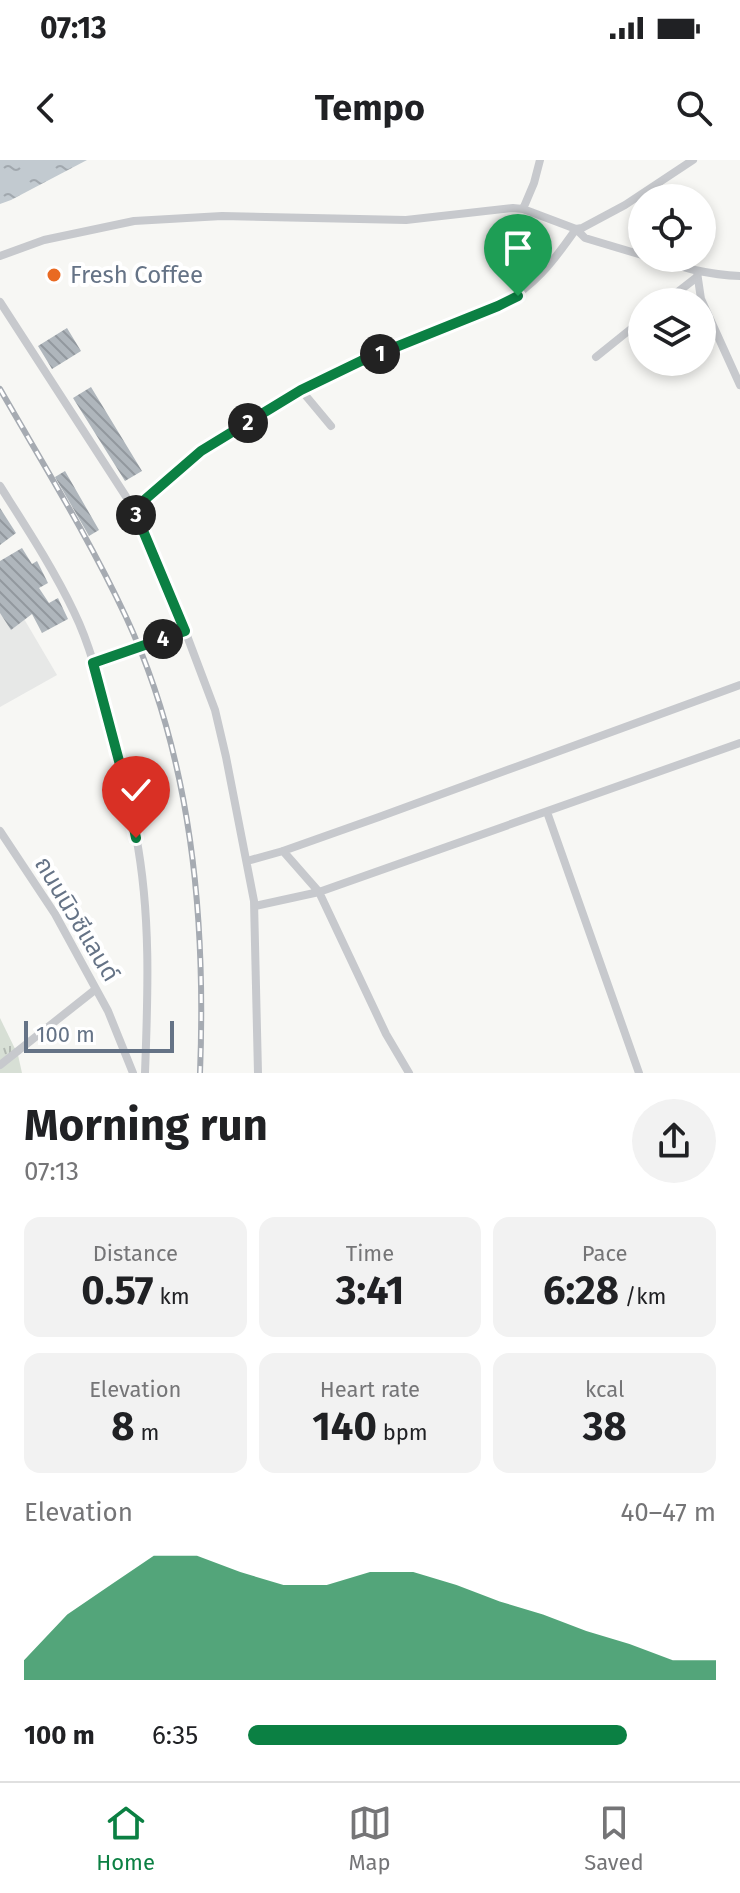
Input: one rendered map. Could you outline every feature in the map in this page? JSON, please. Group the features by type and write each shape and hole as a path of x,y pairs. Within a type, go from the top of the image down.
{"street":[{"path":"523,209 540,160"},
{"path":"134,509 201,451 301,390 361,361 518,296 541,276 576,229 625,205 693,160"},
{"path":"0,256 44,240 134,221 222,216 406,220 513,208 576,229 585,238 628,251"},
{"path":"691,272 740,276"},
{"path":"681,288 697,274"},
{"path":"697,274 701,299 740,385"},
{"path":"0,302 134,509 215,710 255,906 258,1073"},
{"path":"596,357 628,331"},
{"path":"301,390 331,426"},
{"path":"0,486 75,614 93,663 123,776 136,838 145,912 148,993 145,1073"},
{"path":"93,663 185,631"},
{"path":"247,861 283,851 740,685"},
{"path":"255,906 319,892 740,743"},
{"path":"547,812 639,1073"},
{"name":"ถนนนิวซีแลนด์","path":"0,831 55,914 108,1011 133,1073"},
{"path":"283,851 319,892 386,1034 409,1073"},
{"path":"0,1065 96,989"}],"shaded area":[{"path":"0,578 57,675 0,707"}],"green space":[{"path":"0,1018 18,1055 22,1073 0,1073"}],"water":[{"path":"0,160 87,160 0,204"}],"building":[{"path":"67,328 81,351 52,369 38,346"},
{"path":"91,387 142,471 125,481 73,398"},
{"path":"65,471 99,530 89,536 55,477"},
{"path":"0,508 16,533 0,545"},
{"path":"22,548 32,564 37,561 48,583 39,588 49,603 58,598 68,619 42,633 32,614 11,630 0,613 0,561"}],"railway":[{"path":"0,389 112,588 148,671 166,726 180,783 197,898 200,1073"}],"place":[{"name":"Fresh Coffee","path":"54,275"}],"route":[{"path":"136,838 93,663 185,631 134,509 201,451 301,390 361,361 518,296"}]}
